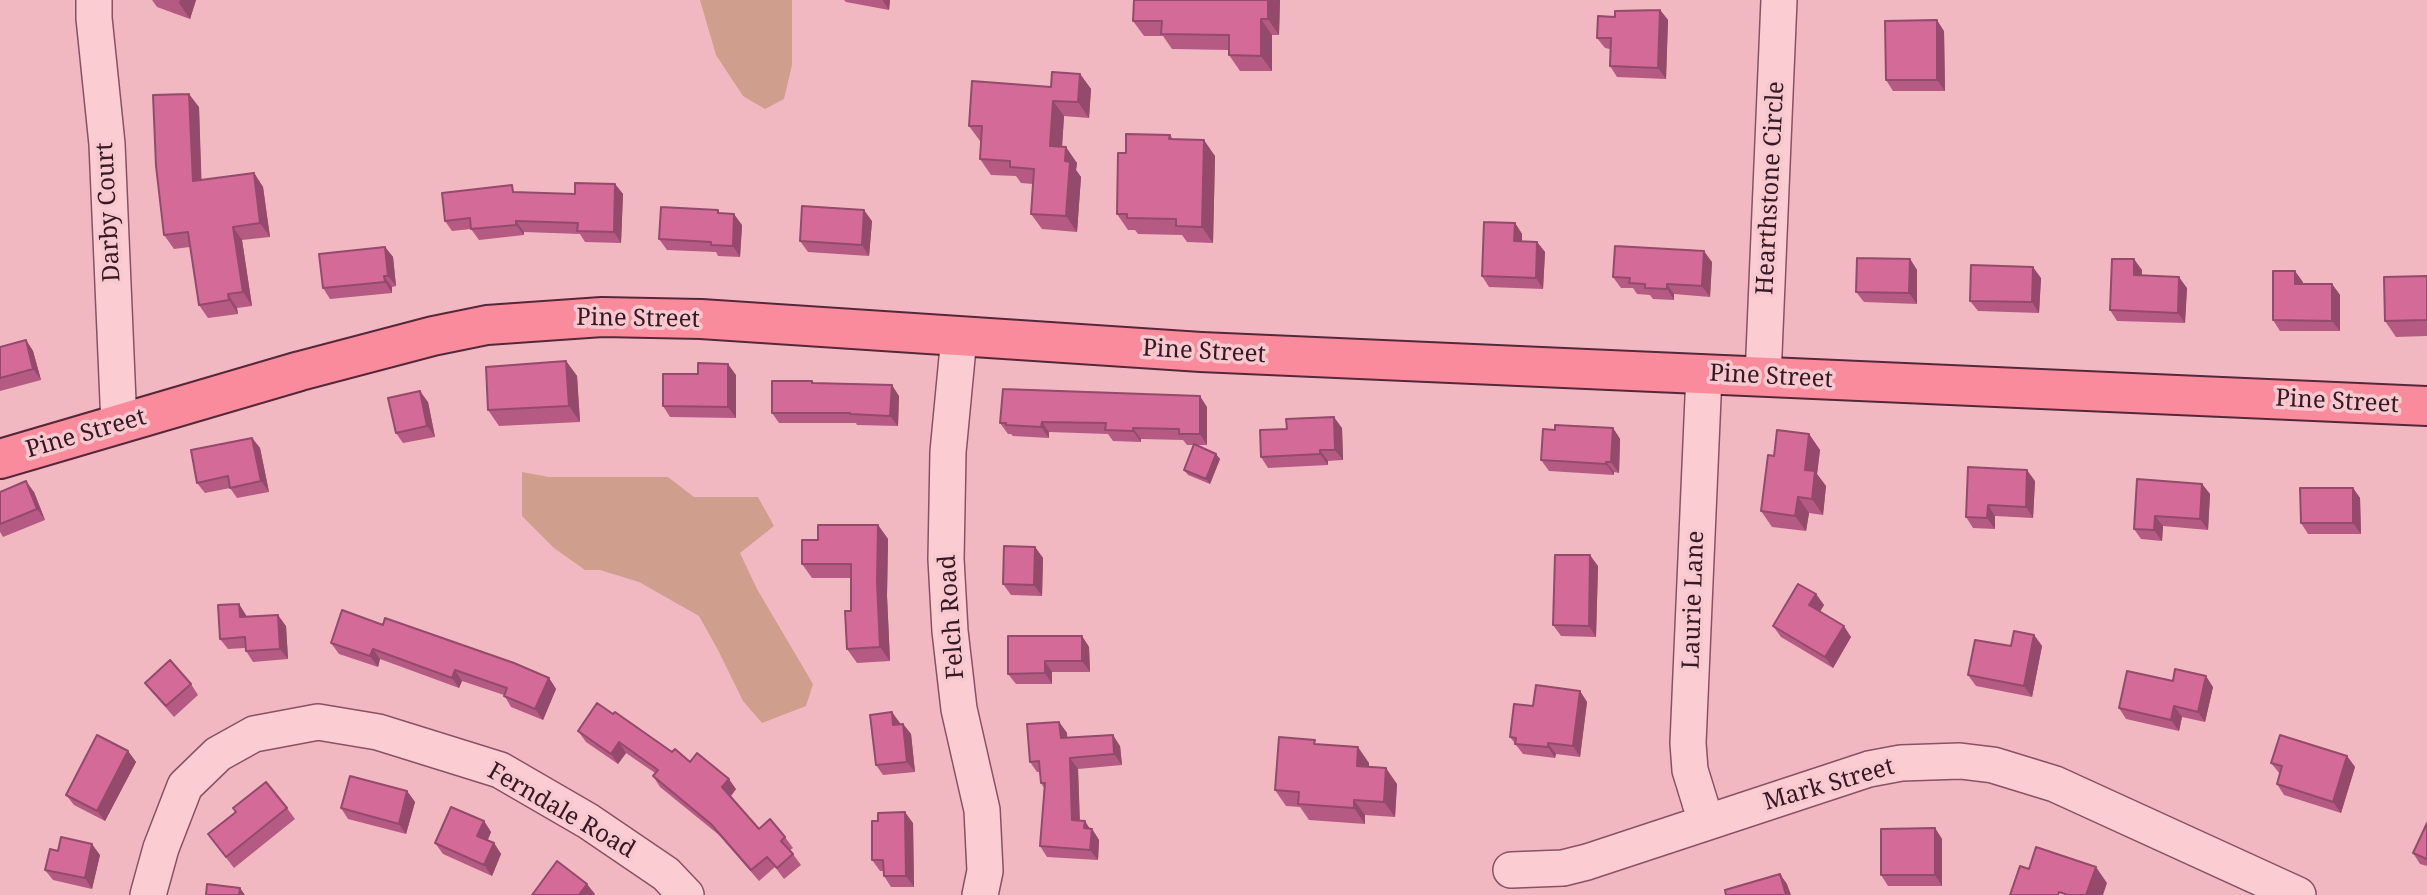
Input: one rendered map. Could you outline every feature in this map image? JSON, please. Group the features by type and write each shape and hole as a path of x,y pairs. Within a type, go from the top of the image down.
{"main road":[{"name":"Pine Street","path":"0,459 368,352 487,325 569,318 644,317 1201,352 2427,406"}],"street":[{"name":"Darby Court","path":"94,0 107,156 119,425"},
{"name":"Hearthstone Circle","path":"1763,377 1779,0"},
{"name":"Felch Road","path":"959,337 948,452 946,559 950,631 959,709 982,810 985,871 980,895"},
{"name":"Laurie Lane","path":"1704,374 1688,743 1690,770 1706,822"},
{"name":"Ferndale Road","path":"148,895 161,848 186,786 218,754 254,734 318,722 378,732 500,770 588,821 666,874 686,895"},
{"name":"Mark Street","path":"1511,870 1563,868 1869,769 1920,762 1971,762 1993,765 2055,784 2298,895"}],"shaded area":[{"path":"700,0 792,0 792,65 784,99 765,109 743,96 716,55"},
{"path":"522,472 549,477 668,477 694,497 758,497 774,526 740,553 757,589 813,684 806,706 762,723 743,701 699,616 639,582 600,570 585,570 554,548 522,516"}],"building":[{"path":"1134,0 1268,0 1268,19 1261,19 1261,56 1229,55 1229,35 1161,34 1162,21 1133,21"},
{"path":"1660,10 1658,68 1610,66 1611,38 1597,38 1598,16 1615,17 1615,11"},
{"path":"1937,20 1937,80 1886,80 1885,21"},
{"path":"1052,72 1080,74 1078,102 1053,101 1050,146 1066,147 1065,161 1070,162 1066,216 1031,214 1034,169 1010,167 1010,161 980,159 982,126 969,126 972,81 1051,87"},
{"path":"189,94 193,181 254,173 260,223 233,227 243,292 228,294 229,300 199,305 188,232 164,235 156,166 153,95"},
{"path":"1126,134 1170,135 1169,139 1204,140 1202,227 1176,226 1176,219 1127,218 1127,214 1117,214 1118,153 1126,153"},
{"path":"575,183 615,184 614,232 577,231 578,223 516,221 516,225 471,229 470,218 445,221 442,193 512,185 513,192 575,194"},
{"path":"802,206 864,210 862,245 800,241"},
{"path":"661,207 718,210 718,213 734,214 733,246 659,239"},
{"path":"1484,222 1515,223 1514,241 1537,242 1536,278 1482,276"},
{"path":"1615,246 1704,251 1702,286 1667,284 1667,289 1645,288 1645,284 1629,283 1630,278 1613,277"},
{"path":"385,247 388,276 384,276 385,282 323,288 319,254"},
{"path":"1857,258 1910,259 1909,293 1856,292"},
{"path":"2112,259 2134,259 2134,275 2179,277 2178,313 2110,310"},
{"path":"1971,265 2033,267 2032,302 1970,301"},
{"path":"2273,271 2295,271 2295,284 2332,284 2332,321 2273,320"},
{"path":"2427,276 2427,320 2385,321 2384,277"},
{"path":"26,340 33,369 0,378 0,347"},
{"path":"566,361 569,406 488,410 486,367"},
{"path":"698,363 728,364 728,407 663,406 663,374 698,374"},
{"path":"772,381 892,385 890,416 772,413"},
{"path":"1003,389 1200,396 1200,434 1179,434 1179,429 1105,430 1106,423 1042,422 1041,427 1006,425 1000,423"},
{"path":"420,391 427,426 396,433 388,398"},
{"path":"1334,417 1335,450 1320,450 1320,454 1261,457 1260,430 1287,429 1286,419"},
{"path":"1555,425 1613,428 1611,462 1606,464 1541,460 1543,429 1555,430"},
{"path":"1777,430 1809,434 1805,470 1815,471 1812,499 1798,497 1795,516 1761,511 1768,455 1774,456"},
{"path":"252,438 261,481 230,488 228,476 197,483 191,450"},
{"path":"1194,444 1216,454 1206,479 1184,470"},
{"path":"1968,467 2027,470 2026,507 1988,505 1987,518 1966,517"},
{"path":"2137,479 2202,484 2200,519 2155,516 2154,530 2134,529"},
{"path":"26,481 37,509 0,524 0,492"},
{"path":"2300,488 2353,488 2353,523 2301,523"},
{"path":"818,525 878,525 880,647 847,649 845,611 851,611 851,564 802,564 802,540 818,540"},
{"path":"1004,546 1035,547 1034,585 1003,584"},
{"path":"1555,555 1590,555 1589,626 1553,625"},
{"path":"1798,584 1816,594 1809,605 1844,626 1825,657 1773,626"},
{"path":"239,604 240,617 278,615 280,649 246,651 245,637 220,639 218,605"},
{"path":"342,610 383,625 385,618 549,678 535,709 504,696 507,688 455,670 452,678 373,649 370,656 331,643"},
{"path":"2014,631 2034,635 2024,686 1968,675 1975,640 2011,646"},
{"path":"1008,636 1082,636 1082,661 1045,661 1045,673 1008,674"},
{"path":"170,660 191,684 166,706 145,683"},
{"path":"2175,669 2206,676 2198,712 2174,706 2171,720 2119,708 2127,671 2173,681"},
{"path":"1536,685 1580,691 1573,746 1548,743 1548,747 1515,744 1516,738 1510,737 1514,704 1533,706"},
{"path":"597,703 613,714 615,712 672,752 675,749 690,762 697,753 729,779 722,787 759,829 770,819 785,837 781,841 793,854 777,868 767,857 751,870 711,824 653,776 658,770 619,742 611,754 578,731"},
{"path":"892,712 893,725 903,724 907,762 876,765 870,715"},
{"path":"1059,722 1061,738 1113,735 1114,754 1070,758 1072,820 1085,821 1084,828 1092,829 1090,850 1040,846 1045,783 1041,783 1039,761 1030,762 1027,724"},
{"path":"97,735 128,751 97,811 66,795"},
{"path":"2280,735 2347,756 2333,802 2277,784 2282,766 2271,763"},
{"path":"1279,737 1315,740 1314,744 1358,747 1357,766 1386,768 1384,802 1354,800 1354,808 1298,804 1299,792 1275,790"},
{"path":"350,776 407,791 399,824 341,808"},
{"path":"266,782 287,808 226,857 208,834 236,812 233,808"},
{"path":"451,807 484,821 477,836 494,843 484,865 435,843"},
{"path":"905,812 906,876 884,876 883,860 872,860 872,821 878,821 878,813"},
{"path":"2427,823 2427,859 2413,853"},
{"path":"1935,828 1935,875 1881,875 1881,829"},
{"path":"61,837 92,844 85,878 45,870 50,849 58,851"},
{"path":"2036,847 2096,867 2086,895 2059,892 2058,895 2010,895 2020,866 2029,869"},
{"path":"557,861 587,884 579,895 532,895"},
{"path":"1780,874 1786,895 1726,895 1725,890"},
{"path":"207,884 240,888 239,895 206,895"}]}
